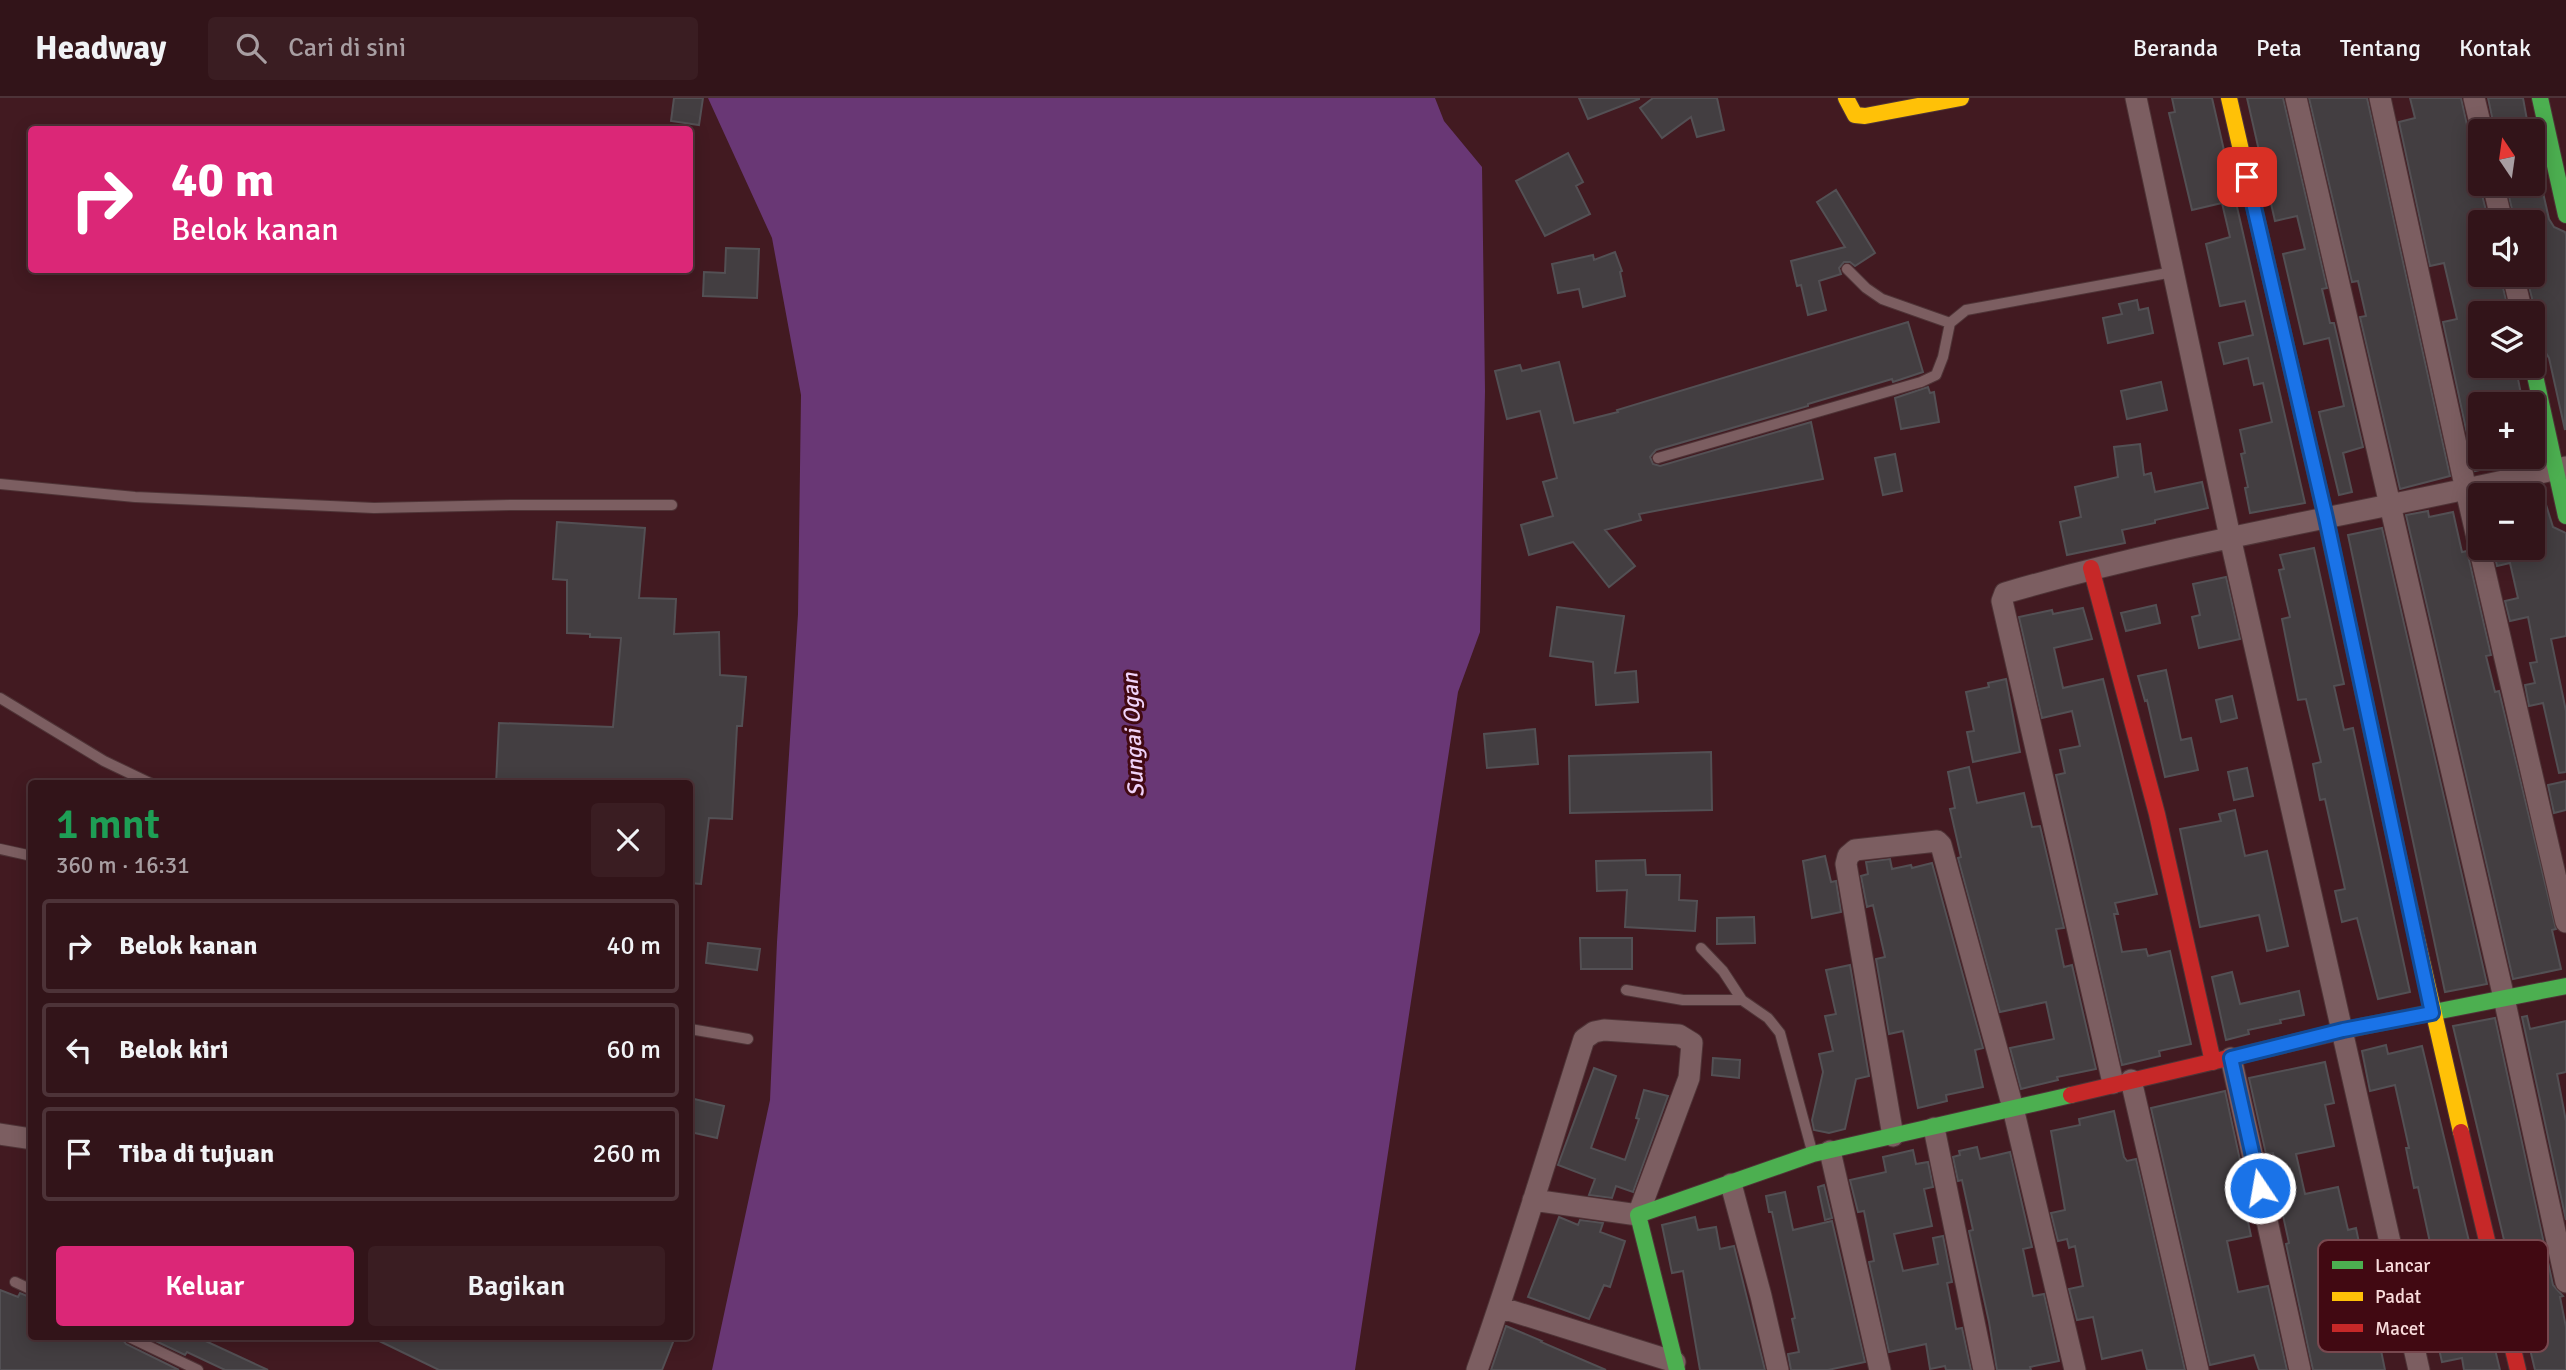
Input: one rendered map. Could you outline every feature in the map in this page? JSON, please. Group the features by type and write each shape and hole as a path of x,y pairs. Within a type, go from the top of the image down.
{"street":[{"path":"1846,98 1855,115 1865,116 1961,98"},
{"path":"2136,98 2230,537 2390,1240"},
{"path":"2229,98 2326,518 2432,1013 2487,1240"},
{"path":"2296,98 2504,998 2566,1282"},
{"path":"2380,98 2466,490 2566,922"},
{"path":"2474,98 2479,119"},
{"path":"2540,98 2566,215"},
{"path":"2536,378 2561,468 2566,516"},
{"path":"2198,1370 2122,1082 2002,601 2005,593 2091,568 2561,468"},
{"path":"2091,568 2222,1060 2300,1370"},
{"path":"1893,1136 1846,864 1855,850 1937,841 1941,845 2013,1108 2076,1370"},
{"path":"1533,1200 1638,1215 1821,1152 1934,1128 2343,1030 2566,986"},
{"path":"1477,1370 1584,1038 1604,1030 1679,1035 1692,1043 1689,1078 1638,1215 1676,1366"},
{"path":"1934,1128 1984,1370"},
{"path":"0,1134 28,1138"},
{"path":"1821,1152 1880,1370"},
{"path":"1731,1184 1778,1370"},
{"path":"1499,1307 1676,1366"},
{"path":"2415,1352 2419,1370"},
{"path":"2514,1352 2518,1370"}],"lane":[{"path":"1847,269 1882,299 1950,323"},
{"path":"1658,458 1921,382 1936,375 1950,323 1966,310 2173,272"},
{"path":"0,484 135,497 362,508 672,505"},
{"path":"0,698 104,761 144,780"},
{"path":"0,849 28,855"},
{"path":"1701,948 1723,971 1742,1000 1768,1018 1780,1033 1821,1152"},
{"path":"1626,990 1683,1000 1742,1000"},
{"path":"693,1030 748,1039"},
{"path":"15,1282 28,1288"},
{"path":"135,1340 198,1370"}],"water":[{"name":"Sungai Ogan","path":"708,98 1435,98 1444,121 1482,167 1485,391 1480,632 1458,692 1355,1370 712,1370 770,1100 798,614 801,395 772,238"}],"building":[{"path":"674,98 703,98 699,125 671,121"},
{"path":"1579,98 1639,98 1639,99 1588,119"},
{"path":"1653,98 1717,98 1724,130 1697,137 1691,117 1662,138 1640,108"},
{"path":"2172,98 2212,98 2305,503 2250,513 2241,454 2245,453 2240,430 2272,422 2263,383 2254,385 2248,358 2224,364 2219,343 2253,335 2245,301 2220,306 2206,244 2230,237 2222,203 2192,210 2169,113 2175,112"},
{"path":"2247,98 2283,98 2327,288 2322,289 2330,323 2334,323 2363,447 2343,453 2352,492 2339,495 2319,412 2344,406 2329,338 2304,344 2283,254 2305,249 2297,216 2275,221"},
{"path":"2309,98 2367,98 2450,476 2400,489 2360,317 2366,316 2358,281 2352,282"},
{"path":"2410,98 2461,98 2468,130 2468,196 2482,196 2486,210 2468,210 2468,287 2503,287 2506,301 2468,301 2468,378 2518,378 2521,392 2468,392 2468,438 2443,322 2457,319 2444,263 2430,266 2399,122 2415,118"},
{"path":"2488,98 2523,98 2527,119 2492,119"},
{"path":"1568,153 1583,182 1576,186 1590,214 1545,236 1516,181"},
{"path":"1836,190 1875,253 1855,266 1844,262 1839,268 1841,274 1819,281 1826,310 1808,315 1801,285 1797,286 1791,261 1845,247 1817,202"},
{"path":"2509,196 2544,196 2549,219 2554,227 2566,235 2565,430 2549,358 2545,352 2545,301 2533,301 2529,287 2545,287 2545,210 2512,210"},
{"path":"726,248 759,249 757,298 703,296 704,272 725,273"},
{"path":"1615,252 1622,271 1620,272 1625,296 1583,307 1579,289 1558,293 1552,264 1593,255 1594,260"},
{"path":"2137,300 2139,310 2148,308 2153,333 2108,343 2103,318 2122,314 2119,304"},
{"path":"1908,322 1923,372 1656,450 1650,457 1653,464 1660,466 1811,422 1823,479 1639,514 1641,520 1605,530 1635,566 1609,587 1573,542 1529,555 1521,525 1553,516 1543,482 1557,478 1540,411 1507,419 1495,371 1520,365 1522,371 1559,362 1574,423 1618,412 1617,410"},
{"path":"2161,382 2167,410 2127,419 2121,391"},
{"path":"1928,387 1930,393 1934,392 1939,422 1901,429 1895,398"},
{"path":"2140,444 2144,475 2151,473 2155,492 2202,482 2208,508 2122,530 2125,543 2067,555 2060,522 2081,517 2075,487 2118,477 2114,447"},
{"path":"1895,454 1902,491 1883,495 1875,458"},
{"path":"2545,501 2553,527 2566,533 2566,636 2551,639 2566,711 2566,772 2559,773 2543,703 2529,706 2525,685 2535,683 2530,663 2537,662 2528,617 2510,621 2505,601 2518,598 2510,563 2497,566 2496,560 2545,560"},
{"path":"2428,511 2429,517 2453,512 2462,552 2467,551 2491,655 2486,656 2495,692 2499,691 2556,929 2552,930 2561,969 2513,979 2406,515"},
{"path":"557,522 645,528 639,598 676,599 674,634 719,632 720,675 746,677 742,726 737,726 732,819 709,818 701,884 693,883 693,780 496,780 499,723 613,727 621,638 567,633 567,580 553,579"},
{"path":"2382,528 2487,984 2445,992 2348,535"},
{"path":"2314,548 2344,684 2334,686 2344,730 2353,728 2410,992 2378,999 2357,918 2342,922 2335,891 2345,889 2325,799 2320,800 2313,764 2321,762 2306,699 2298,700 2282,619 2290,617 2279,570 2284,569 2280,555"},
{"path":"2226,577 2240,639 2199,648 2192,617 2200,615 2193,584"},
{"path":"2156,605 2160,623 2126,631 2121,613"},
{"path":"1557,607 1624,616 1615,673 1636,671 1638,702 1596,705 1593,662 1550,656"},
{"path":"2083,608 2092,639 2054,648 2063,688 2103,679 2157,894 2115,903 2118,914 2114,914 2122,952 2146,949 2148,956 2170,951 2191,1044 2159,1051 2160,1056 2122,1065 2056,775 2065,773 2060,750 2080,746 2072,711 2042,718 2019,617 2052,610 2053,614"},
{"path":"2166,670 2181,740 2191,738 2198,770 2165,777 2147,700 2145,701 2138,676"},
{"path":"2006,679 2020,752 1973,762 1967,732 1974,731 1966,692 1989,687 1988,683"},
{"path":"2232,696 2237,718 2221,722 2216,700"},
{"path":"1535,729 1538,764 1487,768 1484,734"},
{"path":"1711,752 1712,810 1570,813 1569,756"},
{"path":"1969,767 1977,803 2024,793 2032,827 2040,826 2064,928 2056,929 2064,967 2072,965 2096,1069 2057,1077 2058,1080 2021,1089 2010,1048 2054,1039 2046,1002 2000,1012 1958,858 1961,857 1950,809 1955,808 1948,772"},
{"path":"2247,768 2253,796 2234,800 2228,772"},
{"path":"2566,781 2566,810 2554,813 2548,785"},
{"path":"2235,810 2245,856 2267,851 2288,946 2267,951 2259,915 2200,927 2180,829 2221,821 2219,814"},
{"path":"1825,856 1831,882 1836,881 1841,912 1812,918 1803,861"},
{"path":"1890,859 1892,869 1932,863 1983,1048 1975,1050 1983,1087 1946,1095 1947,1101 1918,1108 1903,1031 1889,1034 1876,959 1885,957 1873,905 1867,907 1861,876 1868,874 1866,862"},
{"path":"1645,860 1646,875 1680,875 1679,900 1697,901 1695,931 1625,927 1627,890 1597,891 1596,861"},
{"path":"1754,917 1755,943 1717,944 1717,918"},
{"path":"1580,938 1632,938 1632,969 1581,969"},
{"path":"708,943 760,949 757,970 706,963"},
{"path":"1850,965 1869,1076 1856,1079 1845,1129 1829,1133 1814,1130 1812,1120 1823,1072 1819,1054 1833,1051 1825,1016 1836,1014 1826,970"},
{"path":"2232,972 2240,1004 2299,991 2304,1015 2248,1030 2249,1034 2226,1040 2212,977"},
{"path":"2527,1016 2530,1029 2566,1021 2566,1072 2557,1074 2566,1121 2566,1220 2522,1017"},
{"path":"2495,1018 2543,1240 2504,1240 2453,1026"},
{"path":"2386,1045 2388,1054 2422,1046 2469,1240 2429,1240 2418,1187 2414,1188 2406,1148 2409,1148 2395,1085 2370,1091 2362,1051"},
{"path":"1713,1058 1740,1060 1739,1078 1712,1075"},
{"path":"2325,1062 2334,1103 2325,1105 2334,1146 2296,1154 2305,1194 2338,1187 2348,1230 2356,1228 2358,1240 2318,1240 2318,1352 2381,1352 2385,1370 2313,1370 2286,1244 2289,1243 2280,1202 2284,1201 2273,1153 2266,1154 2249,1078"},
{"path":"1594,1068 1616,1076 1591,1148 1625,1160 1639,1119 1636,1118 1644,1090 1668,1096 1633,1192 1616,1186 1612,1198 1589,1195 1595,1179 1558,1165"},
{"path":"2225,1091 2248,1197 2243,1198 2251,1236 2227,1241 2238,1292 2268,1286 2287,1370 2259,1370 2254,1355 2210,1365 2151,1108"},
{"path":"693,1099 724,1106 717,1138 693,1133"},
{"path":"2114,1111 2124,1157 2127,1161 2136,1159 2185,1370 2147,1370 2142,1350 2102,1359 2093,1317 2077,1320 2069,1289 2083,1286 2075,1246 2069,1248 2067,1239 2058,1241 2051,1213 2065,1210 2051,1131 2080,1125 2079,1119"},
{"path":"1977,1147 1980,1159 2010,1152 2032,1247 2023,1249 2033,1296 2044,1294 2059,1361 2030,1367 2031,1370 1997,1370 1969,1231 1973,1230 1962,1180 1958,1181 1953,1157 1960,1155 1959,1151"},
{"path":"1913,1150 1916,1164 1928,1162 1933,1187 1924,1189 1932,1226 1894,1234 1903,1271 1938,1264 1933,1238 1943,1236 1952,1282 1947,1283 1956,1329 1962,1328 1971,1370 1946,1370 1945,1366 1930,1369 1926,1344 1889,1352 1869,1262 1874,1261 1864,1211 1858,1212 1850,1180 1886,1172 1883,1157"},
{"path":"1824,1185 1832,1218 1825,1220 1818,1187"},
{"path":"1785,1192 1793,1230 1832,1221 1865,1362 1828,1370 1791,1370 1788,1354 1799,1352 1792,1319 1795,1318 1772,1212 1769,1212 1766,1196"},
{"path":"1559,1217 1578,1225 1580,1220 1603,1223 1600,1232 1625,1241 1610,1287 1604,1285 1589,1319 1528,1297"},
{"path":"1695,1217 1698,1230 1716,1227 1720,1249 1734,1246 1765,1370 1700,1370 1683,1271 1672,1273 1662,1225"},
{"path":"2548,1262 2553,1285 2563,1296 2560,1297 2566,1327 2566,1370 2535,1370 2531,1352 2548,1352"},
{"path":"0,1290 18,1297 20,1293 28,1296 28,1340 123,1340 126,1344 179,1370 0,1370"},
{"path":"1506,1326 1542,1341 1606,1370 1491,1370"},
{"path":"153,1340 203,1340 268,1370 225,1370 187,1352 185,1355"},
{"path":"377,1340 674,1340 662,1370 439,1370"},
{"path":"2440,1352 2496,1352 2500,1370 2464,1370 2462,1358 2442,1362"}],"traffic: fast":[{"path":"2540,98 2566,215"},
{"path":"2536,378 2566,516"},
{"path":"2325,515 2401,869"},
{"path":"2364,1026 2566,986"},
{"path":"1677,1370 1638,1215 1813,1154 2071,1095"}],"traffic: slow":[{"path":"1846,98 1855,115 1865,116 1961,98"},
{"path":"2229,98 2325,515"},
{"path":"2401,869 2461,1132"}],"traffic: jam":[{"path":"2091,568 2157,814 2213,1062"},
{"path":"2071,1095 2364,1026"},
{"path":"2461,1132 2487,1240"},
{"path":"2514,1352 2518,1370"}],"route":[{"path":"2247,177 2326,518 2432,1013 2343,1030 2231,1058 2260,1188"}]}
